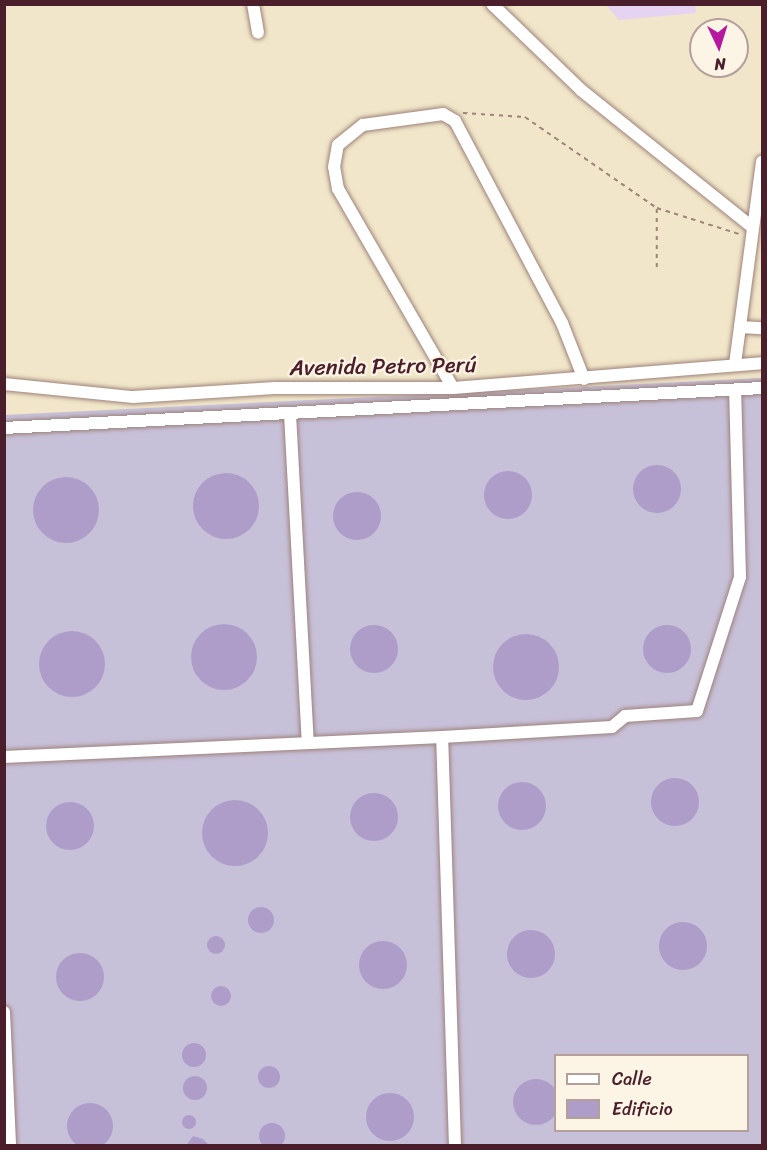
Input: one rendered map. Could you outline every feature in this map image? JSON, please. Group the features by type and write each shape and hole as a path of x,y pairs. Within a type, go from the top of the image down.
{"street":[{"path":"253,4 258,33"},
{"path":"492,4 581,90 752,233"},
{"path":"453,388 344,200 334,167 338,145 352,130 382,121 450,115 541,283 584,379"},
{"path":"735,364 762,164"},
{"path":"740,327 762,328"},
{"name":"Avenida Petro Perú","path":"4,384 133,397 286,387 453,388 762,363"},
{"path":"4,428 762,388"},
{"path":"4,757 612,727 625,716 697,711 740,577 735,390"},
{"path":"290,414 308,743"},
{"path":"442,737 455,1146"},
{"path":"4,1012 10,1146"}],"path":[{"path":"450,115 498,111 525,117 657,208 752,233"},
{"path":"657,208 657,269"}],"shaded area":[{"path":"606,5 695,5 696,13 619,20"},
{"path":"762,378 762,1145 5,1145 4,415"}],"building":[{"path":"657,465 674,472 681,489 674,506 657,513 640,506 633,489 640,472"},
{"path":"508,471 525,478 532,495 525,512 508,519 491,512 484,495 491,478"},
{"path":"226,473 239,476 249,483 256,493 259,506 256,519 249,529 239,536 226,539 213,536 203,529 196,519 193,506 196,493 203,483 213,476"},
{"path":"66,477 79,480 89,487 96,497 99,510 96,523 89,533 79,540 66,543 53,540 43,533 36,523 33,510 36,497 43,487 53,480"},
{"path":"357,492 374,499 381,516 374,533 357,540 340,533 333,516 340,499"},
{"path":"224,624 237,627 247,634 254,644 257,657 254,670 247,680 237,687 224,690 211,687 201,680 194,670 191,657 194,644 201,634 211,627"},
{"path":"374,625 391,632 398,649 391,666 374,673 357,666 350,649 357,632"},
{"path":"667,625 684,632 691,649 684,666 667,673 650,666 643,649 650,632"},
{"path":"72,631 85,634 95,641 102,651 105,664 102,677 95,687 85,694 72,697 59,694 49,687 42,677 39,664 42,651 49,641 59,634"},
{"path":"526,634 539,637 549,644 556,654 559,667 556,680 549,690 539,697 526,700 513,697 503,690 496,680 493,667 496,654 503,644 513,637"},
{"path":"675,778 692,785 699,802 692,819 675,826 658,819 651,802 658,785"},
{"path":"522,782 539,789 546,806 539,823 522,830 505,823 498,806 505,789"},
{"path":"374,793 391,800 398,817 391,834 374,841 357,834 350,817 357,800"},
{"path":"235,800 248,803 258,810 265,820 268,833 265,846 258,856 248,863 235,866 222,863 212,856 205,846 202,833 205,820 212,810 222,803"},
{"path":"70,802 87,809 94,826 87,843 70,850 53,843 46,826 53,809"},
{"path":"261,907 270,911 274,920 270,929 261,933 252,929 248,920 252,911"},
{"path":"683,922 700,929 707,946 700,963 683,970 666,963 659,946 666,929"},
{"path":"531,930 548,937 555,954 548,971 531,978 514,971 507,954 514,937"},
{"path":"216,936 222,939 225,945 222,951 216,954 210,951 207,945 210,939"},
{"path":"383,941 400,948 407,965 400,982 383,989 366,982 359,965 366,948"},
{"path":"80,953 97,960 104,977 97,994 80,1001 63,994 56,977 63,960"},
{"path":"221,986 228,989 231,996 228,1003 221,1006 214,1003 211,996 214,989"},
{"path":"194,1043 202,1047 206,1055 202,1063 194,1067 186,1063 182,1055 186,1047"},
{"path":"265,1066 273,1066 280,1073 280,1081 273,1088 265,1088 258,1081 258,1073"},
{"path":"195,1076 203,1080 207,1088 203,1096 195,1100 187,1096 183,1088 187,1080"},
{"path":"536,1079 554,1089 554,1115 552,1118 536,1125 520,1118 513,1102 520,1086"},
{"path":"390,1093 407,1100 414,1117 407,1134 390,1141 373,1134 366,1117 373,1100"},
{"path":"90,1103 106,1110 113,1126 106,1142 90,1149 74,1142 67,1126 74,1110"},
{"path":"189,1115 194,1117 196,1122 194,1127 189,1129 184,1127 182,1122 184,1117"},
{"path":"272,1123 281,1127 285,1136 281,1145 272,1149 263,1145 259,1136 263,1127"},
{"path":"193,1136 203,1139 210,1146 186,1146"}]}
